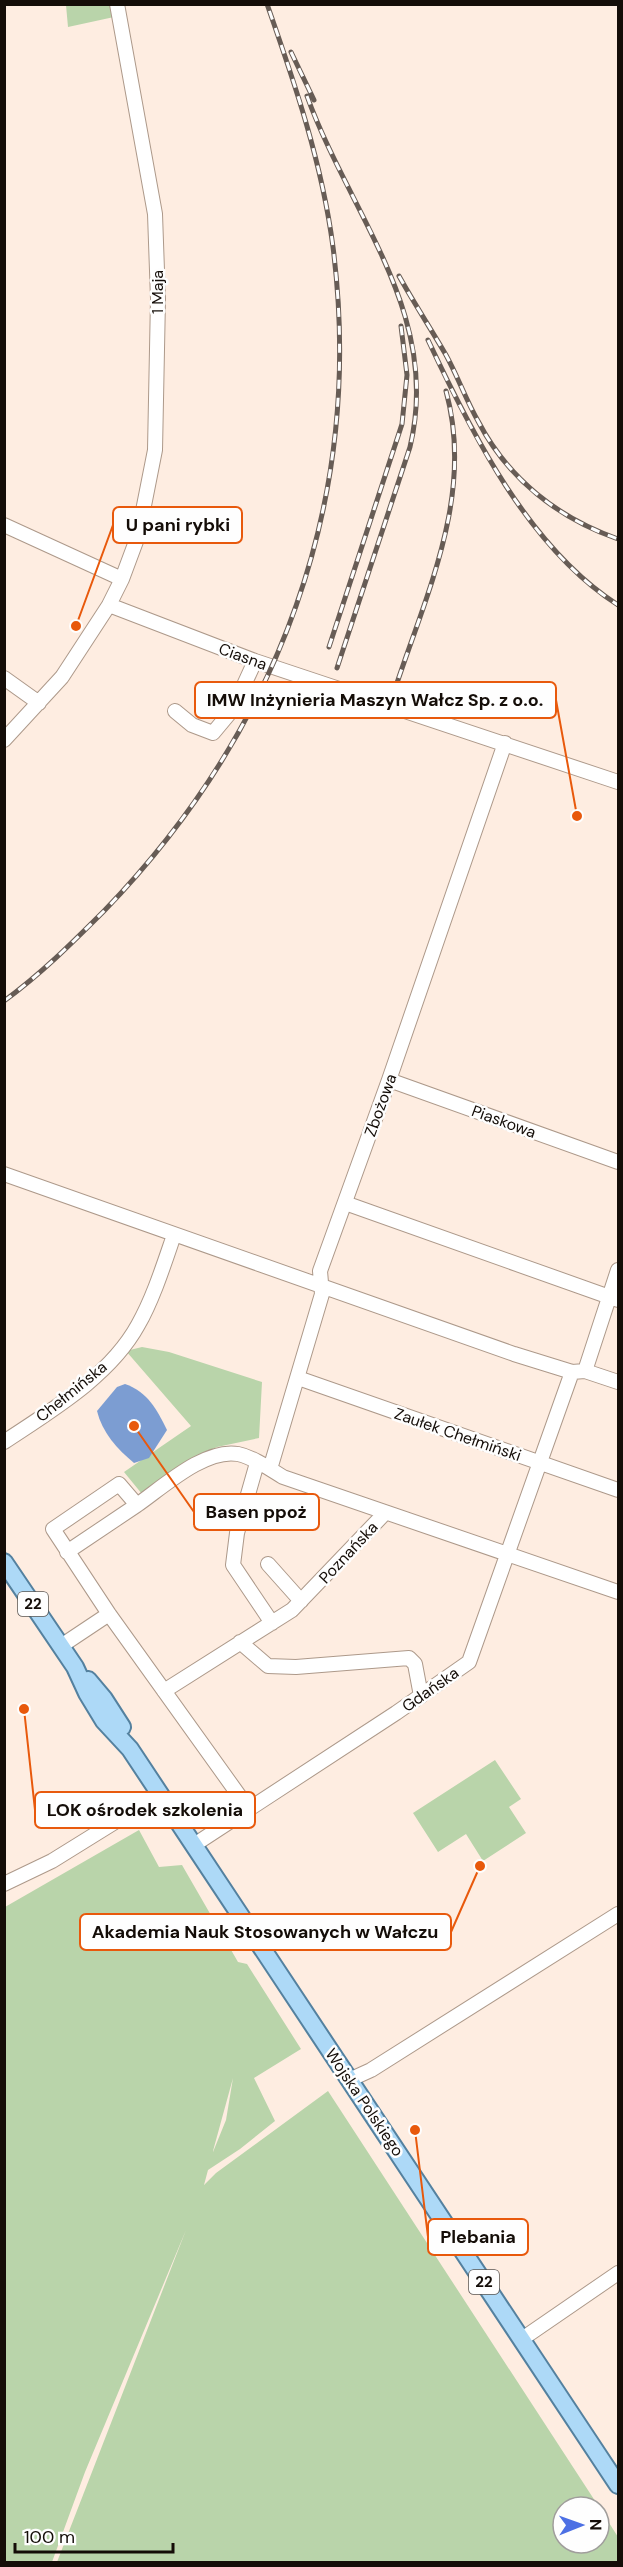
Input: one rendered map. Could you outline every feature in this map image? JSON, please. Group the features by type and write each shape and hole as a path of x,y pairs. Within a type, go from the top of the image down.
{"main road":[{"name":"Wojska Polskiego","path":"4,1562 75,1667 101,1716 130,1749 618,2485"}],"street":[{"name":"1 Maja","path":"109,605 122,579 138,536 155,450 158,299 154,214 117,4"},
{"path":"4,525 122,579"},
{"path":"4,740 62,677 109,605"},
{"name":"Ciasna","path":"109,605 255,661 618,782"},
{"path":"175,711 192,725 213,733 233,709 255,661"},
{"path":"4,678 39,703"},
{"name":"Zbożowa","path":"272,1623 233,1565 237,1533 297,1378 322,1294 320,1271 389,1080 505,743"},
{"name":"Piaskowa","path":"389,1080 618,1162"},
{"path":"4,1174 321,1285 579,1372 618,1382"},
{"path":"345,1203 615,1299"},
{"name":"Chełmińska","path":"4,1442 64,1401 98,1373 120,1349 138,1325 174,1235"},
{"name":"Gdańska","path":"194,1845 469,1662 539,1463 579,1372 615,1299 618,1270"},
{"name":"Zaułek Chełmiński","path":"297,1378 618,1490"},
{"name":"Poznańska","path":"67,1552 208,1457 223,1454 239,1454 283,1477 384,1513 301,1601 272,1623 164,1691"},
{"path":"137,1505 119,1484 52,1529 109,1614 248,1808"},
{"path":"384,1513 618,1592"},
{"path":"268,1564 301,1601"},
{"path":"61,1646 109,1614"},
{"path":"240,1642 268,1666 408,1658 416,1664 421,1696"},
{"path":"4,1884 52,1861 160,1794"},
{"path":"349,2080 371,2070 618,1914"},
{"path":"522,2339 618,2273"}],"green space":[{"path":"66,5 112,5 114,17 68,27"},
{"path":"142,1347 169,1352 262,1382 259,1438 217,1447 202,1454 142,1494 124,1472 191,1426 126,1351"},
{"path":"495,1760 521,1799 509,1807 526,1833 483,1861 466,1834 438,1852 413,1813"},
{"path":"139,1830 159,1867 182,1865 238,1962 247,1964 301,2049 254,2078 275,2121 240,2149 208,2170 204,2185 216,2173 328,2091 591,2495 551,2495 551,2555 611,2555 611,2526 618,2537 618,2562 57,2562 186,2230 85,2472 52,2562 5,2562 5,1907","holes":["233,2078 226,2120 213,2152"]}],"water":[{"path":"125,1384 146,1397 167,1430 149,1458 134,1463 111,1440 97,1411 117,1387"}],"railway":[{"path":"4,1001 43,969 104,911 165,841 218,766 262,688 296,606 321,520 335,432 340,340 333,247 315,154 267,4"},
{"path":"291,52 314,100"},
{"path":"307,96 325,140 387,266 403,309 413,353 417,399 410,447 337,668"},
{"path":"399,276 446,355 478,421 504,461 537,494 555,508 575,520 618,539"},
{"path":"329,647 402,424 407,375 401,326"},
{"path":"428,340 484,450 530,521 557,553 586,581 618,605"},
{"path":"393,695 431,583 450,507 454,469 453,430 446,391"}],"place":[{"name":"U pani rybki","path":"76,626"},
{"name":"IMW Inżynieria Maszyn Wałcz Sp. z o.o.","path":"577,816"},
{"name":"Basen ppoż","path":"134,1426"},
{"name":"LOK ośrodek szkolenia","path":"24,1709"},
{"name":"Akademia Nauk Stosowanych w Wałczu","path":"480,1866"},
{"name":"Plebania","path":"415,2130"}]}
